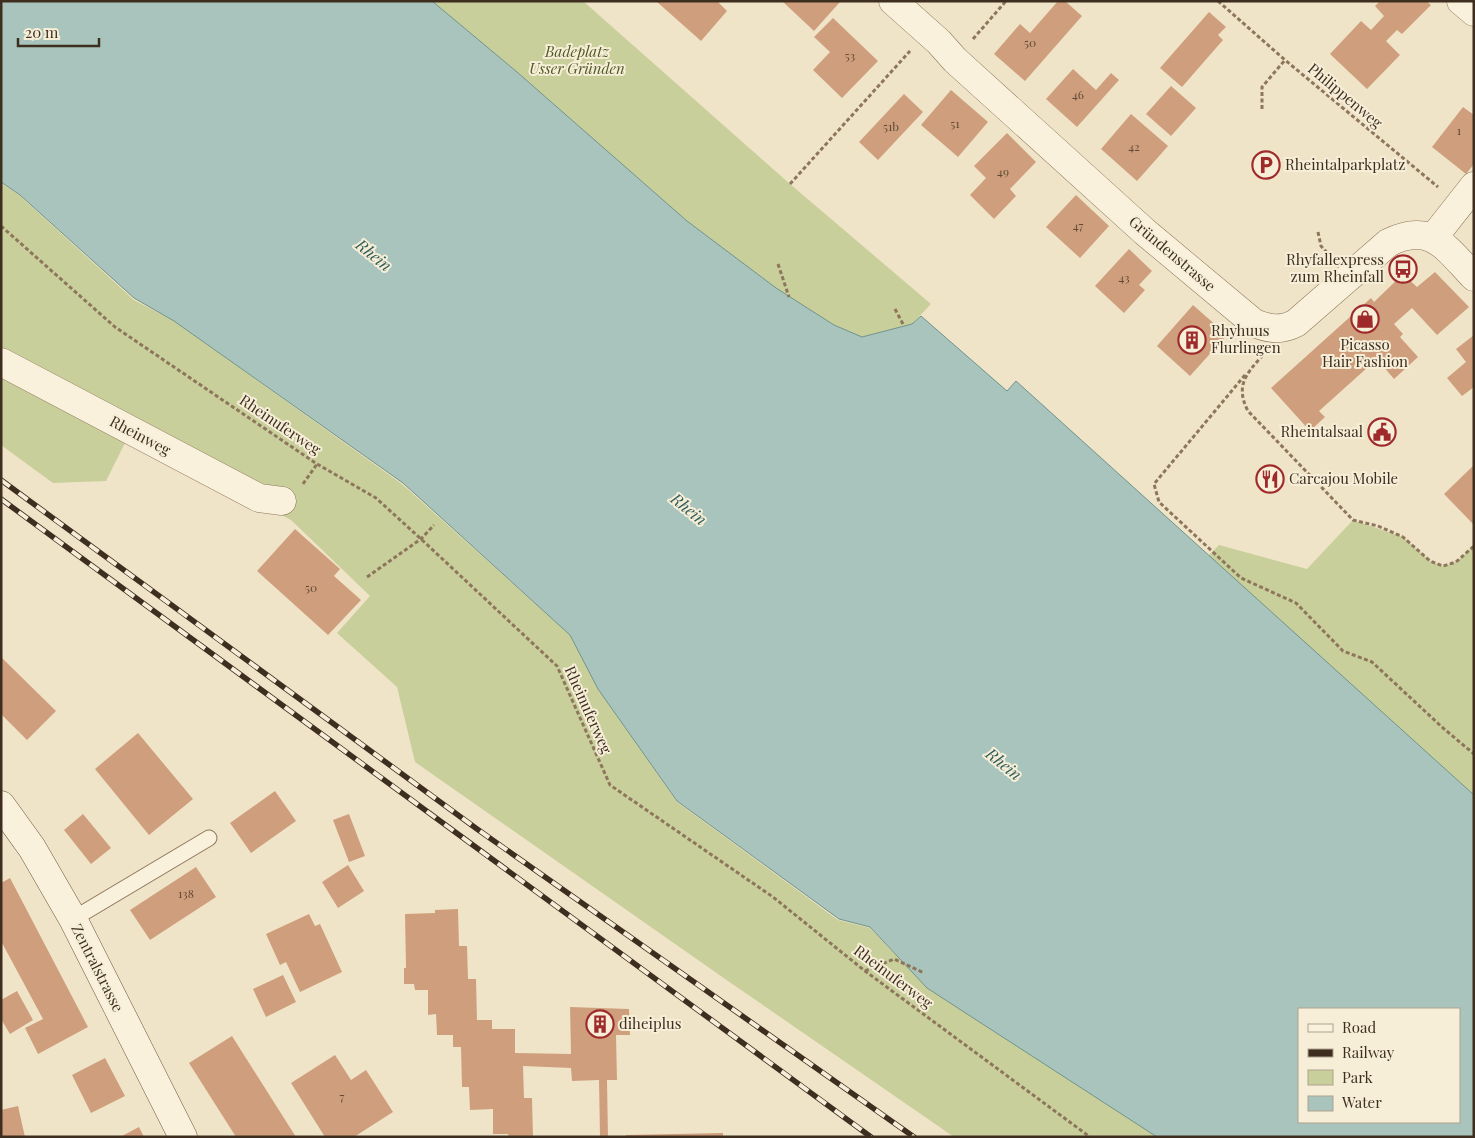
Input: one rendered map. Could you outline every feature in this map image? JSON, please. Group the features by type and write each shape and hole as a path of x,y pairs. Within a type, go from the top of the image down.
{"street":[{"name":"Gründenstrasse","path":"893,1 927,31 955,60 1146,232 1254,323 1276,329 1287,328"},
{"path":"1461,1 1474,12"},
{"path":"1434,238 1467,196"},
{"path":"1287,328 1296,324 1388,243 1400,237 1423,234 1434,238 1474,277"},
{"name":"Rheinweg","path":"1,362 259,498 282,501"},
{"name":"Zentralstrasse","path":"1,805 32,848 73,919 183,1137"}],"lane":[{"path":"73,919 209,838"}],"path":[{"path":"955,60 1006,1"},
{"name":"Philippenweg","path":"1218,1 1286,60 1467,196"},
{"path":"790,184 927,31"},
{"path":"1262,109 1262,87 1286,60"},
{"name":"Rheinuferweg","path":"1,226 115,327 317,464 376,498 421,539 557,666 610,785 773,897 865,971 1090,1137"},
{"path":"778,264 789,297"},
{"path":"895,309 904,326"},
{"path":"1287,328 1154,484 1159,502 1241,578 1296,603 1343,651 1372,662 1474,754"},
{"path":"1245,375 1242,399 1248,412 1353,520 1378,526 1403,538 1430,561 1443,566 1456,562 1474,546"},
{"path":"366,577 421,539 434,525"},
{"path":"865,971 894,959 924,973"}],"green space":[{"name":"Badeplatz Usser Gründen","path":"432,1 583,1 790,184 931,304 912,324 862,337 834,325 776,288 687,221 517,72"},
{"path":"1,183 19,195 134,300 174,321 402,484 570,635 598,689 677,802 838,920 870,928 927,988 1157,1137 954,1137 415,762 397,687 337,633 370,596 291,520 1,371"},
{"path":"1,374 126,441 106,481 53,483 1,445"},
{"path":"1353,520 1403,537 1430,561 1443,566 1456,562 1474,546 1474,795 1208,556 1219,545 1307,569"}],"water":[{"name":"Rhein","path":"1,1 432,1 517,72 687,221 776,288 834,325 862,337 912,324 921,316 1007,391 1016,381 1474,795 1474,1137 1157,1137 927,988 870,927 839,919 677,801 598,689 570,635 403,483 174,321 134,298 20,195 1,182"}],"building":[{"path":"656,1 717,1 727,11 701,41"},
{"path":"782,1 839,1 840,2 814,31"},
{"path":"1058,1 1065,1 1082,16 1025,81 994,54 1020,24 1030,33"},
{"path":"1380,1 1426,1 1431,5 1402,34 1397,30 1386,41 1400,55 1367,89 1330,54 1361,21 1371,30 1384,16 1375,6"},
{"path":"1209,12 1226,27 1218,35 1223,40 1182,87 1160,68"},
{"path":"833,18 878,61 842,98 813,70 830,52 814,37"},
{"path":"1073,69 1096,90 1111,73 1119,80 1077,127 1046,99"},
{"path":"1171,86 1196,108 1171,136 1146,114"},
{"path":"951,90 988,122 958,157 921,125"},
{"path":"904,94 923,112 878,160 859,142"},
{"path":"1463,107 1474,115 1474,164 1466,174 1432,147"},
{"path":"1131,114 1168,146 1137,181 1101,149"},
{"path":"1007,133 1036,162 1010,189 1016,196 994,219 970,195 986,178 974,166"},
{"path":"1076,195 1109,226 1080,258 1046,227"},
{"path":"1129,249 1152,271 1139,285 1145,290 1124,313 1095,286"},
{"path":"1435,272 1469,307 1437,335 1412,308 1394,324 1403,334 1400,337 1418,357 1394,379 1377,359 1319,411 1325,417 1310,431 1271,388 1371,298 1374,302 1403,274 1417,287"},
{"name":"Rhyhuus Flurlingen","path":"1193,305 1227,335 1190,376 1157,346"},
{"path":"1474,335 1474,387 1462,396 1447,378 1466,362 1456,349"},
{"path":"1474,465 1474,525 1444,494"},
{"path":"295,529 340,569 334,576 361,600 328,635 257,571"},
{"path":"1,657 56,711 27,740 1,714"},
{"path":"138,733 193,799 149,835 95,769"},
{"path":"275,791 296,821 251,853 230,823"},
{"path":"83,814 111,848 91,864 64,830"},
{"path":"349,814 365,856 349,862 333,820"},
{"path":"348,865 364,891 338,908 322,882"},
{"path":"196,867 216,897 150,940 130,910"},
{"path":"10,878 88,1027 38,1054 25,1028 43,1019 1,941 1,883"},
{"name":"diheiplus","path":"458,909 459,946 467,946 468,979 476,979 477,1020 492,1020 492,1029 515,1029 515,1053 571,1054 570,1007 629,1009 630,1035 616,1035 617,1080 607,1080 608,1137 600,1137 599,1080 572,1081 571,1068 523,1066 524,1098 532,1098 533,1137 509,1137 508,1134 493,1134 493,1109 470,1110 469,1087 462,1087 461,1047 453,1047 453,1035 437,1035 436,1014 428,1015 428,990 415,990 414,984 404,984 404,968 406,968 405,914 435,913 435,910"},
{"path":"309,914 315,926 320,924 342,972 300,992 286,962 280,965 266,934"},
{"path":"283,975 296,1002 266,1017 253,989"},
{"path":"17,991 33,1020 10,1034 1,1019 1,1000"},
{"path":"232,1036 296,1137 236,1137 189,1063"},
{"path":"335,1055 351,1080 366,1070 393,1112 354,1137 325,1137 291,1083"},
{"path":"105,1058 125,1096 91,1113 72,1075"},
{"path":"18,1106 25,1137 1,1137 1,1110"},
{"path":"139,1127 144,1137 120,1137"},
{"path":"723,1133 723,1137 626,1137 626,1135"}],"railway":[{"path":"1,480 477,829 914,1137"},
{"path":"1,499 871,1137"}],"place":[{"name":"Rheintalparkplatz","path":"1266,165"},
{"name":"Rhyfallexpress zum Rheinfall","path":"1403,269"},
{"name":"Picasso Hair Fashion","path":"1365,319"},
{"name":"Rhyhuus Flurlingen","path":"1192,340"},
{"name":"Rheintalsaal","path":"1382,432"},
{"name":"Carcajou Mobile","path":"1270,479"},
{"name":"diheiplus","path":"600,1024"}]}
